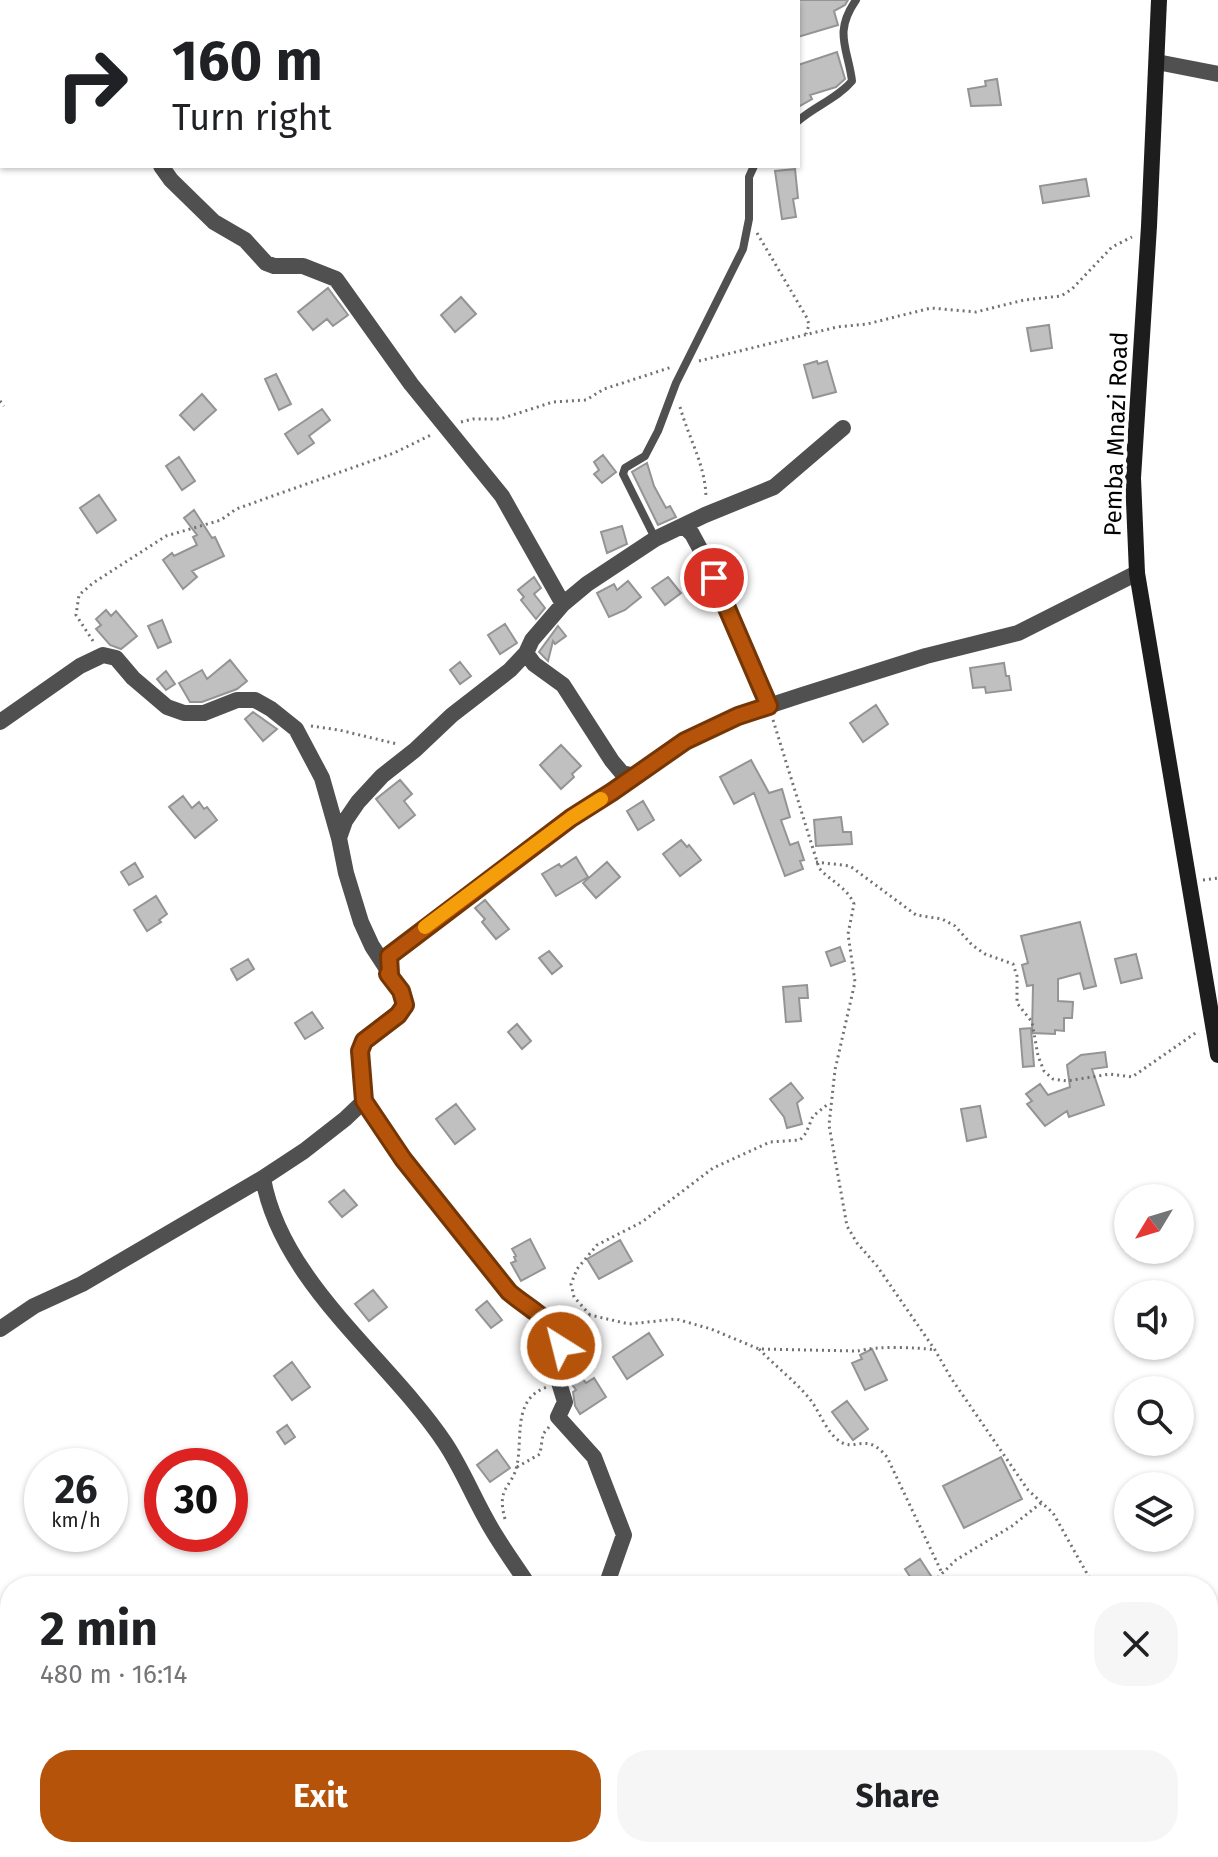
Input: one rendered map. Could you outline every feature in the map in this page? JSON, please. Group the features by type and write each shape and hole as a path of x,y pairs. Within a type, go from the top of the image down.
{"main road":[{"name":"Pemba Mnazi Road","path":"1159,0 1133,478 1137,573 1218,1055"}],"street":[{"path":"1157,62 1218,74"},
{"path":"162,168 214,222 245,240 266,263 303,266 336,279 411,384 502,496 563,604"},
{"path":"339,838 345,821 358,802 382,776 510,670 563,604 608,569 655,539 774,487 843,428"},
{"path":"684,526 704,556 769,706"},
{"path":"610,1576 624,1535 623,1529 609,1502 594,1457 558,1417 565,1402 565,1395 558,1385 561,1346 549,1321 531,1311 509,1292 412,1171 364,1101 360,1051 364,1041 398,1015 405,1005 401,991 388,974 389,956 571,818 685,741 738,716 926,656 1018,633 1137,573"},
{"path":"526,653 534,664 563,685 622,773 635,776"},
{"path":"0,722 80,666 103,655 116,658 133,678 167,707 184,713 204,713 247,698 271,709 296,729 322,778 361,922 390,974"},
{"path":"0,1329 34,1306 82,1284 263,1178 345,1119 364,1101"},
{"path":"263,1178 276,1218 320,1294 411,1397 446,1445 488,1523 522,1576"}],"lane":[{"path":"800,119 852,81 842,44 845,21 856,0"},
{"path":"655,539 623,474 625,468 645,456 667,412 674,387 743,249 749,219 749,177 753,168"}],"path":[{"path":"749,219 807,318 809,325 806,334"},
{"path":"103,655 76,615 79,595 166,536 221,520 236,509 394,453 446,428 473,419 500,419 546,404 586,400 614,385 687,363 769,346 806,334 867,324 931,308 976,312 1024,300 1061,296 1072,289 1112,247 1149,226"},
{"path":"674,387 687,433 702,469 705,515"},
{"path":"0,401 4,406"},
{"path":"769,706 816,862 828,878 852,898 854,904 848,934 855,982 830,1103 831,1143 847,1226 935,1350 1028,1490 1053,1513 1088,1576"},
{"path":"296,729 316,725 383,739 415,750"},
{"path":"816,862 850,866 916,915 942,919 955,926 985,954 1013,964 1017,976 1017,1003 1032,1022 1038,1056 1044,1071 1053,1079 1067,1081 1110,1074 1132,1077 1213,1021"},
{"path":"590,1315 574,1297 571,1284 577,1269 597,1245 642,1222 713,1168 770,1142 800,1140 813,1116 830,1103"},
{"path":"549,1321 590,1315 629,1324 676,1319 711,1329 759,1349 858,1351 914,1347 935,1350"},
{"path":"759,1349 810,1399 838,1440 847,1444 871,1442 878,1445 887,1457 942,1573"},
{"path":"506,1523 502,1509 503,1495 517,1467 522,1415 528,1399 535,1392 558,1385"},
{"path":"517,1467 540,1454 543,1434 558,1417"},
{"path":"939,1576 956,1560 1012,1526 1041,1502"}],"building":[{"path":"800,0 848,0 834,11 838,25 800,36"},
{"path":"837,52 845,79 836,87 810,95 812,99 800,106 800,64"},
{"path":"997,79 1001,105 971,106 968,89 986,86 985,81"},
{"path":"795,169 798,198 793,199 796,217 782,219 775,171"},
{"path":"1086,179 1089,196 1043,203 1040,186"},
{"path":"328,288 348,315 333,326 327,319 313,330 298,312"},
{"path":"461,297 476,314 455,332 441,315"},
{"path":"1049,325 1052,348 1031,351 1027,328"},
{"path":"817,361 818,364 827,361 836,392 813,398 804,365"},
{"path":"276,374 291,404 279,410 265,379"},
{"path":"202,394 216,410 194,430 180,415"},
{"path":"322,409 330,420 309,436 314,443 298,454 285,434"},
{"path":"603,455 616,472 602,483 594,474 599,470 594,462"},
{"path":"179,457 195,481 182,490 166,466"},
{"path":"647,463 654,486 666,508 670,506 676,517 658,525 632,472"},
{"path":"99,495 116,520 97,533 80,508"},
{"path":"194,510 212,538 215,537 224,556 192,571 197,577 183,589 163,560 172,553 174,556 197,545 193,537 197,535 184,518"},
{"path":"622,526 627,544 607,553 601,532"},
{"path":"534,577 541,588 534,594 545,608 536,619 521,600 524,597 518,590"},
{"path":"668,577 681,593 665,605 652,588"},
{"path":"628,581 641,597 625,610 609,617 597,593 614,584 617,590"},
{"path":"106,610 111,616 116,611 137,636 121,649 110,645 96,629 101,625 96,619"},
{"path":"162,620 171,642 158,648 148,626"},
{"path":"505,624 517,643 500,654 488,635"},
{"path":"558,626 566,636 555,644 553,641 548,661 539,652"},
{"path":"230,660 247,681 237,689 202,702 190,702 179,683 202,670 207,679"},
{"path":"460,662 471,676 460,684 450,670"},
{"path":"1004,663 1011,690 986,693 985,687 973,688 970,668"},
{"path":"166,671 175,684 166,690 157,679"},
{"path":"876,705 888,724 863,742 850,723"},
{"path":"253,712 277,729 263,741 245,719"},
{"path":"561,745 581,766 561,789 540,765"},
{"path":"751,760 769,793 782,789 790,817 781,820 790,845 798,842 804,860 800,861 803,869 785,876 754,793 734,804 720,777"},
{"path":"400,780 412,794 404,801 415,815 399,828 376,799"},
{"path":"183,796 192,808 199,802 204,809 207,807 217,820 195,838 169,807"},
{"path":"643,801 654,820 638,830 627,811"},
{"path":"841,817 843,832 851,832 852,844 816,846 814,820"},
{"path":"681,840 701,860 680,876 663,854"},
{"path":"576,857 588,877 556,896 542,874"},
{"path":"607,862 620,877 596,898 583,883"},
{"path":"135,863 143,877 129,885 121,872"},
{"path":"156,896 167,914 147,931 134,910"},
{"path":"485,900 509,929 496,939 475,908"},
{"path":"1080,922 1096,986 1084,989 1080,973 1058,979 1058,1001 1073,1002 1072,1018 1064,1018 1064,1031 1055,1030 1055,1034 1032,1033 1033,985 1027,986 1022,965 1028,963 1021,936"},
{"path":"840,947 845,961 831,966 826,952"},
{"path":"549,951 562,966 552,974 539,958"},
{"path":"1136,954 1142,978 1121,983 1115,959"},
{"path":"248,959 254,969 237,980 231,969"},
{"path":"807,985 808,998 799,998 801,1021 786,1022 783,987"},
{"path":"312,1012 323,1028 305,1039 295,1023"},
{"path":"517,1024 531,1041 522,1049 508,1032"},
{"path":"1031,1028 1034,1066 1023,1067 1020,1029"},
{"path":"1105,1052 1107,1067 1092,1069 1104,1105 1069,1117 1067,1111 1045,1126 1027,1104 1032,1101 1026,1094 1040,1084 1048,1095 1070,1087 1067,1065 1081,1055"},
{"path":"791,1083 803,1098 797,1103 802,1124 787,1128 784,1117 770,1099"},
{"path":"456,1104 475,1129 455,1144 436,1119"},
{"path":"980,1106 986,1137 967,1141 961,1109"},
{"path":"344,1190 357,1205 342,1217 329,1202"},
{"path":"530,1239 545,1268 521,1281 511,1263 516,1261 512,1249"},
{"path":"620,1240 632,1261 599,1279 587,1259"},
{"path":"373,1290 387,1307 369,1321 355,1304"},
{"path":"487,1301 502,1320 491,1328 476,1310"},
{"path":"649,1333 663,1355 627,1379 613,1357"},
{"path":"872,1349 887,1380 865,1390 852,1363 862,1359 860,1355"},
{"path":"292,1362 310,1387 292,1400 274,1376"},
{"path":"581,1377 586,1383 594,1378 606,1397 580,1414 575,1406 573,1392 576,1390 571,1383"},
{"path":"847,1401 868,1429 853,1440 832,1412"},
{"path":"287,1425 295,1437 285,1444 277,1432"},
{"path":"497,1450 510,1468 490,1482 477,1465"},
{"path":"1001,1457 1022,1499 964,1528 943,1486"},
{"path":"920,1559 931,1576 910,1576 905,1569"}],"slow traffic":[{"path":"425,927 601,799"}],"route":[{"path":"561,1346 549,1321 531,1311 509,1292 386,1135 364,1101 360,1051 364,1041 398,1015 405,1005 401,991 388,974 389,956 571,818 685,741 738,716 769,706 714,578"}]}
